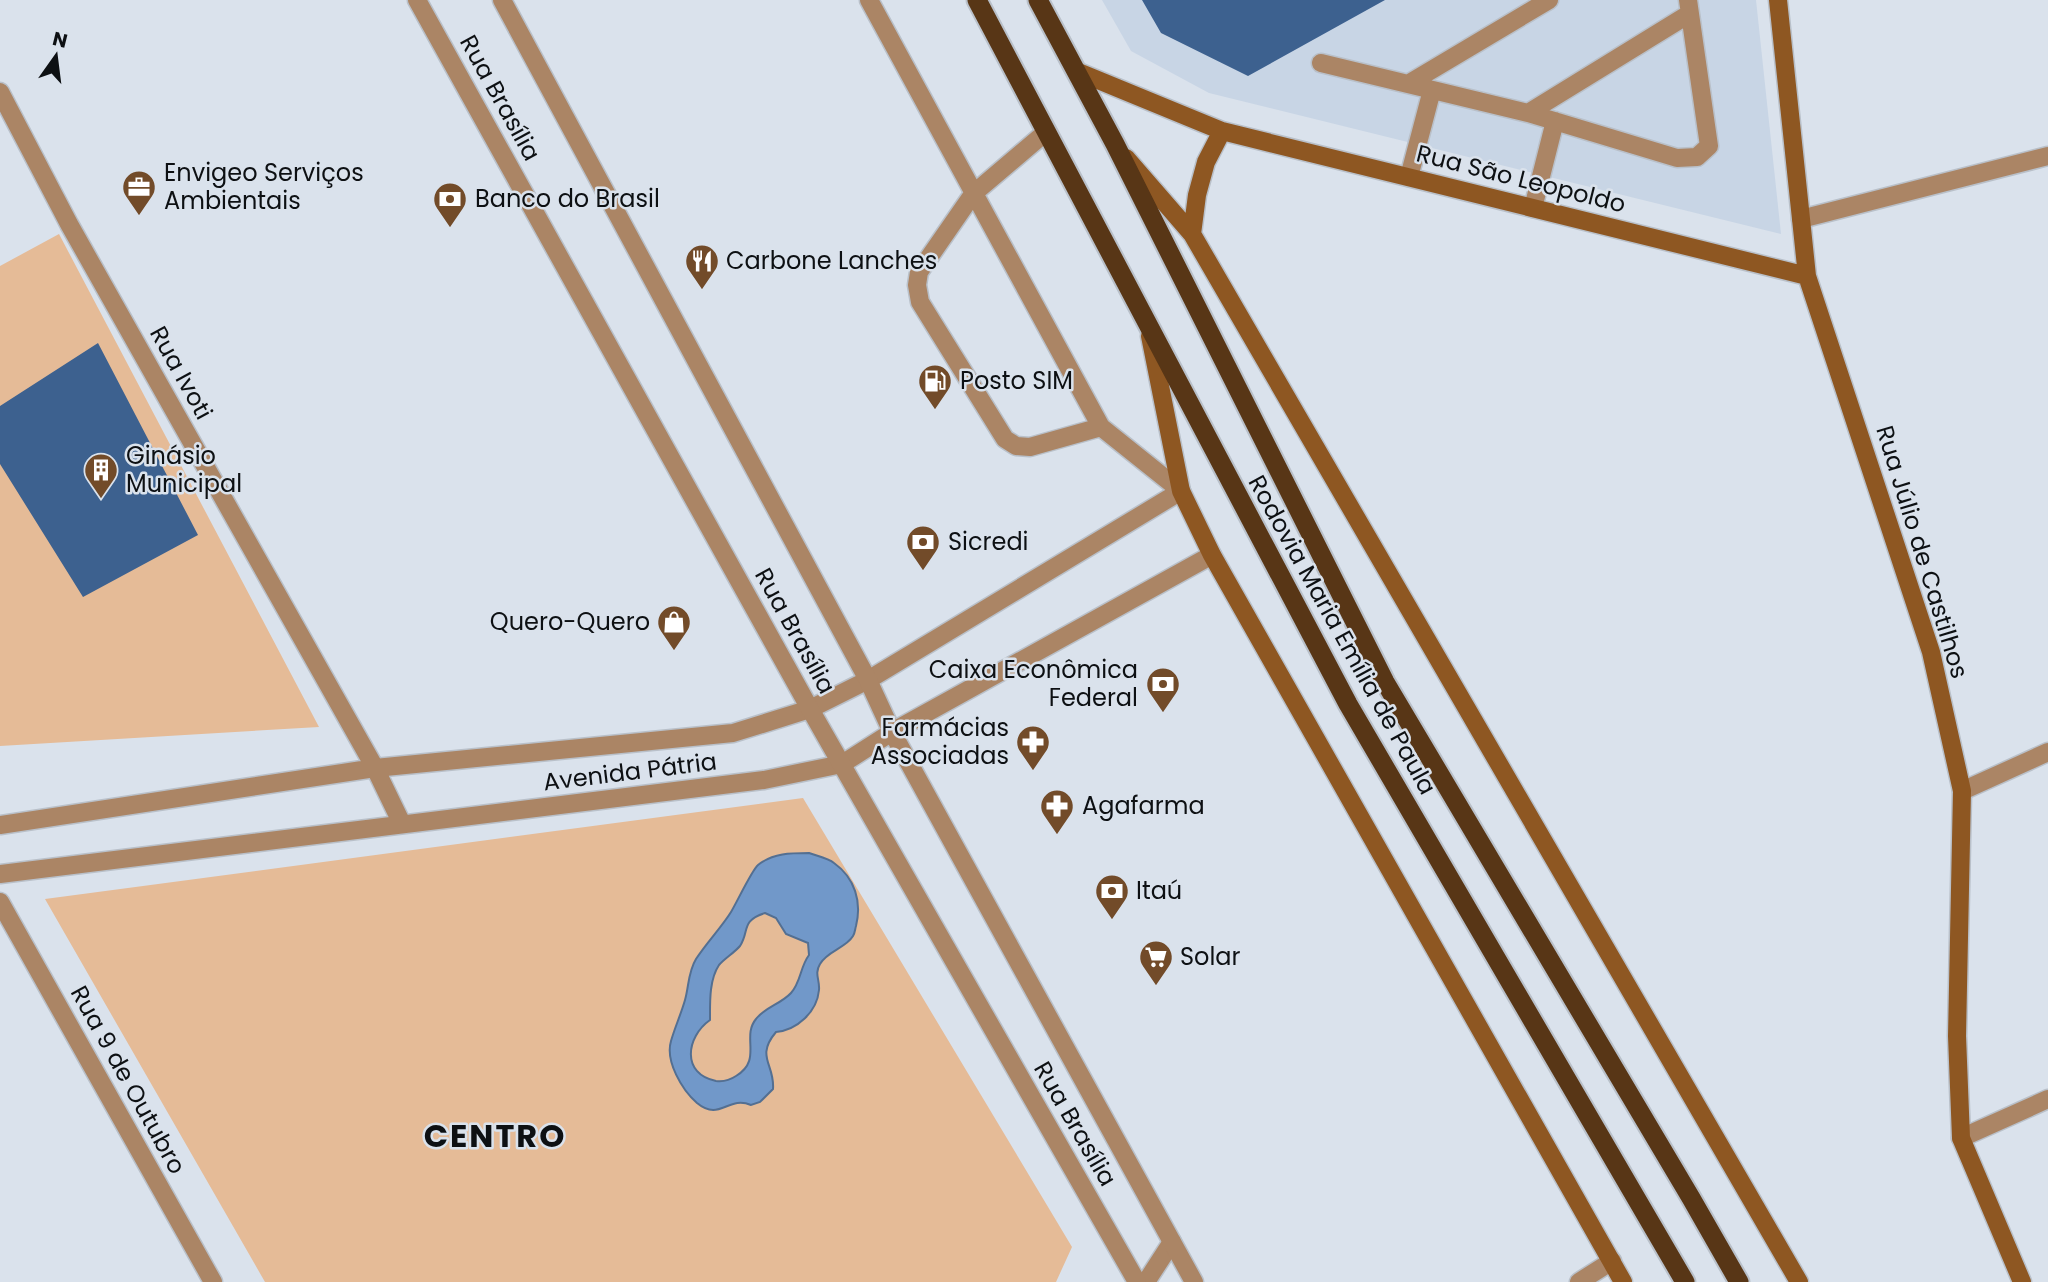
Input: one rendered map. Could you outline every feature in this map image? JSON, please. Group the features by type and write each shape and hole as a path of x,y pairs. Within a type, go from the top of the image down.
{"highway":[{"name":"Rodovia Maria Emília de Paula","path":"977,0 1348,704 1685,1282"},
{"name":"Rodovia Maria Emília de Paula","path":"1038,0 1115,144 1385,682 1684,1186 1738,1282"}],"main road":[{"name":"Rua Júlio de Castilhos","path":"1778,0 1807,276 1931,652 1962,791 1957,1036 1961,1138 2022,1282"},
{"name":"Rua São Leopoldo","path":"1076,71 1222,131 1807,276"},
{"path":"1192,234 1197,195 1206,162 1222,131"},
{"path":"1115,144 1192,234 1799,1282"},
{"path":"1148,328 1181,491 1212,555 1623,1282"}],"street":[{"name":"Rua Brasília","path":"417,0 810,709 1136,1282"},
{"name":"Rua Brasília","path":"502,0 868,680 892,732 1194,1282"},
{"path":"869,0 1101,427 1181,491"},
{"path":"1408,84 1549,0"},
{"path":"1321,63 1528,113 1677,158 1698,158 1709,146 1688,7 1528,113"},
{"path":"1409,177 1432,90"},
{"name":"Rua Ivoti","path":"0,92 69,224 375,768 402,824"},
{"path":"1533,208 1555,121"},
{"path":"1046,132 973,194 919,272 917,285 920,302 1005,439 1016,446 1030,447 1101,427"},
{"path":"1801,219 2048,156"},
{"name":"Avenida Pátria","path":"0,825 375,768 733,733 810,709 868,680 1181,491"},
{"name":"Avenida Pátria","path":"0,874 764,780 842,764 892,732 1212,555"},
{"path":"1962,791 2048,752"},
{"name":"Rua 9 de Outubro","path":"0,902 213,1282"},
{"path":"1961,1138 2048,1099"},
{"path":"1146,1282 1172,1242"},
{"path":"1579,1282 1612,1261"}],"shaded area":[{"path":"1102,0 1756,0 1781,234 1209,93 1131,51"},
{"path":"59,234 319,727 0,746 0,266"},
{"path":"803,798 1072,1247 1056,1282 265,1282 45,899"}],"water":[{"path":"809,853 834,863 852,883 858,908 854,934 846,944 820,964 817,971 817,998 810,1012 798,1024 776,1032 770,1041 766,1054 773,1089 760,1102 751,1105 736,1103 712,1110 705,1108 686,1091 676,1075 670,1057 671,1041 685,1000 691,969 731,912 758,865 776,856","holes":["765,913 776,918 786,934 808,943 809,955 797,984 787,997 756,1019 750,1033 750,1056 744,1070 724,1081 705,1077 692,1063 691,1054 696,1036 710,1020 711,992 716,971 721,962 740,946 752,919"]}],"building":[{"path":"1142,0 1385,0 1248,76 1161,33"},
{"name":"Ginásio Municipal","path":"98,343 198,535 83,597 0,464 0,406"}],"place":[{"name":"Envigeo Serviços Ambientais","path":"139,217"},
{"name":"Banco do Brasil","path":"450,229"},
{"name":"Carbone Lanches","path":"702,291"},
{"name":"Posto SIM","path":"935,411"},
{"name":"Ginásio Municipal","path":"101,500"},
{"name":"Sicredi","path":"923,572"},
{"name":"Quero-Quero","path":"674,652"},
{"name":"Caixa Econômica Federal","path":"1163,714"},
{"name":"Farmácias Associadas","path":"1033,772"},
{"name":"Agafarma","path":"1057,836"},
{"name":"Itaú","path":"1112,921"},
{"name":"Solar","path":"1156,987"}],"district":[{"name":"CENTRO","path":"495,1136"}]}
